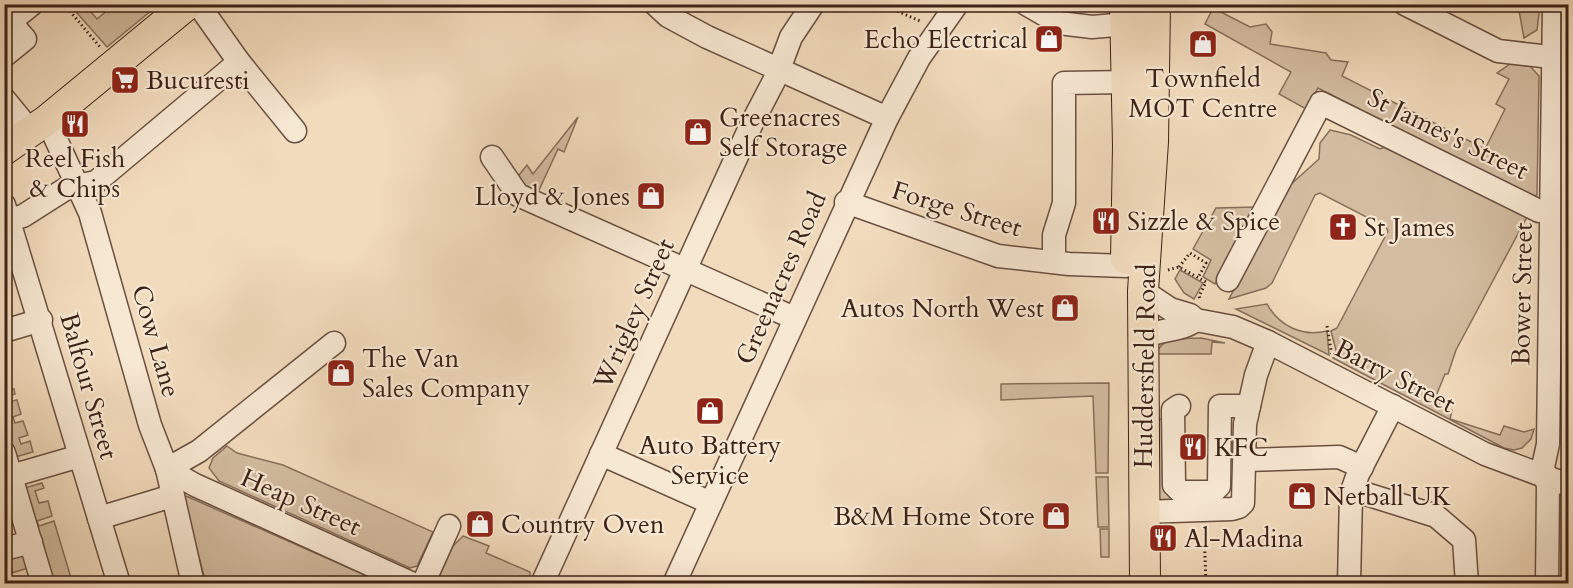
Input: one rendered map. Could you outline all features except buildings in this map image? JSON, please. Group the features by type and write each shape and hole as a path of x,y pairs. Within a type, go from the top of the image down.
{"main road":[{"path":"4,150 39,126 188,4"},
{"name":"Huddersfield Road","path":"1145,584 1143,291 1153,142 1156,13"},
{"name":"Huddersfield Road","path":"1125,14 1127,584"}],"street":[{"path":"4,56 25,39 8,19 32,4"},
{"path":"198,4 239,62 295,131"},
{"path":"655,4 682,25 886,118"},
{"name":"Wrigley Street","path":"542,584 778,68 790,37 813,4"},
{"name":"Greenacres Road","path":"674,584 886,118 919,58 957,4"},
{"path":"1026,4 1059,23 1092,27 1125,14 1156,13"},
{"path":"1405,4 1498,51 1562,59"},
{"name":"Bower Street","path":"1547,584 1546,477 1543,467 1548,444 1551,211 1562,59 1554,4"},
{"path":"7,212 23,216 67,188 96,182 239,62"},
{"path":"1054,262 1054,235 1064,203 1064,83 1127,82"},
{"name":"Cow Lane","path":"4,99 39,126 80,187 90,213 150,425 167,469 193,584"},
{"name":"St James's Street","path":"1228,280 1321,103 1539,211 1551,211"},
{"path":"492,157 518,195 794,318"},
{"name":"Forge Street","path":"846,202 998,256 1126,266"},
{"name":"Balfour Street","path":"7,212 13,265 40,320 119,584"},
{"name":"Barry Street","path":"1143,291 1170,309 1190,315 1199,313 1268,342 1485,454 1569,484"},
{"name":"Barry Street","path":"1143,338 1152,332 1189,326 1199,313"},
{"path":"4,331 40,320"},
{"path":"1143,513 1232,509 1243,503 1245,424 1268,342"},
{"path":"167,469 200,451 334,343"},
{"path":"1179,406 1173,410 1174,485 1181,492 1213,492 1219,486 1220,406 1249,406"},
{"path":"1349,584 1351,494 1393,406"},
{"path":"4,453 8,477 43,584"},
{"path":"601,454 711,503"},
{"path":"8,477 80,456"},
{"path":"1245,460 1339,457 1362,467"},
{"name":"Heap Street","path":"167,469 195,485 412,584"},
{"path":"1351,494 1366,494 1436,516 1464,540 1467,584"},
{"path":"99,518 172,496"},
{"path":"423,584 449,526"},
{"path":"4,549 31,542"}],"path":[{"path":"64,4 105,54"},
{"path":"881,4 927,24"},
{"path":"1168,270 1179,267 1190,253 1206,262 1198,278"},
{"path":"1179,267 1206,282 1199,296 1199,313"},
{"path":"1327,326 1334,353"},
{"path":"1204,518 1206,584"}],"shaded area":[{"path":"70,5 85,5 97,19 114,5 158,5 107,47"},
{"path":"1518,5 1540,5 1537,30 1524,38"},
{"path":"1213,8 1250,27 1266,24 1272,32 1270,44 1326,53 1331,60 1348,62 1342,76 1485,149 1505,109 1496,104 1509,79 1497,73 1510,64 1530,66 1539,76 1537,195 1532,197 1318,88 1306,109 1279,94 1291,72 1205,24"},
{"path":"578,117 564,152 558,149 539,190 535,191 525,187 519,175 527,165 533,174"},
{"path":"1330,130 1351,135 1380,149 1390,145 1528,215 1456,350 1448,374 1445,374 1436,396 1441,398 1439,406 1452,410 1450,419 1500,435 1504,426 1524,432 1534,429 1531,439 1522,448 1514,450 1504,448 1333,358 1337,354 1331,331 1337,328 1388,231 1386,227 1320,193 1315,195 1272,283 1266,288 1229,299 1288,187 1319,159 1320,143"},
{"path":"1256,207 1215,284 1203,277 1211,260 1193,249 1216,208"},
{"path":"1180,270 1203,283 1194,299 1184,293 1175,279"},
{"path":"1267,304 1278,318 1292,328 1309,332 1327,331 1329,355 1236,309"},
{"path":"1181,338 1201,338 1225,343 1212,342 1211,354 1157,354 1159,348 1168,341"},
{"path":"1109,383 1108,473 1096,473 1093,396 1001,400 1001,384"},
{"path":"14,389 15,394 6,397 8,402 17,400 21,414 13,417 15,423 23,421 28,435 19,438 21,444 30,441 33,452 12,458 5,433 4,391"},
{"path":"1157,419 1169,419 1184,499 1157,502"},
{"path":"227,446 237,453 283,465 433,532 417,566 410,568 219,481 209,468 213,458"},
{"path":"1096,477 1108,477 1109,527 1098,527"},
{"path":"42,483 44,488 35,491 39,503 48,501 52,516 37,521 39,526 54,521 71,578 64,580 64,583 49,583 21,489"},
{"path":"186,496 383,583 206,583 183,498"},
{"path":"1100,529 1109,529 1109,557 1101,557"},
{"path":"463,536 489,546 486,553 530,572 530,584 446,584 439,577 453,546"},
{"path":"29,547 35,566 5,575 5,554"}],"place":[{"name":"Echo Electrical","path":"1049,39"},
{"name":"Townfield MOT Centre","path":"1203,44"},
{"name":"Bucuresti","path":"125,80"},
{"name":"Reel Fish & Chips","path":"75,124"},
{"name":"Greenacres Self Storage","path":"698,132"},
{"name":"Lloyd & Jones","path":"651,196"},
{"name":"Sizzle & Spice","path":"1106,221"},
{"name":"St James","path":"1343,227"},
{"name":"Autos North West","path":"1065,308"},
{"name":"The Van Sales Company","path":"341,373"},
{"name":"Auto Battery Service","path":"710,411"},
{"name":"KFC","path":"1193,447"},
{"name":"Netball UK","path":"1302,496"},
{"name":"B&M Home Store","path":"1056,516"},
{"name":"Country Oven","path":"480,524"},
{"name":"Al-Madina","path":"1163,538"}]}
